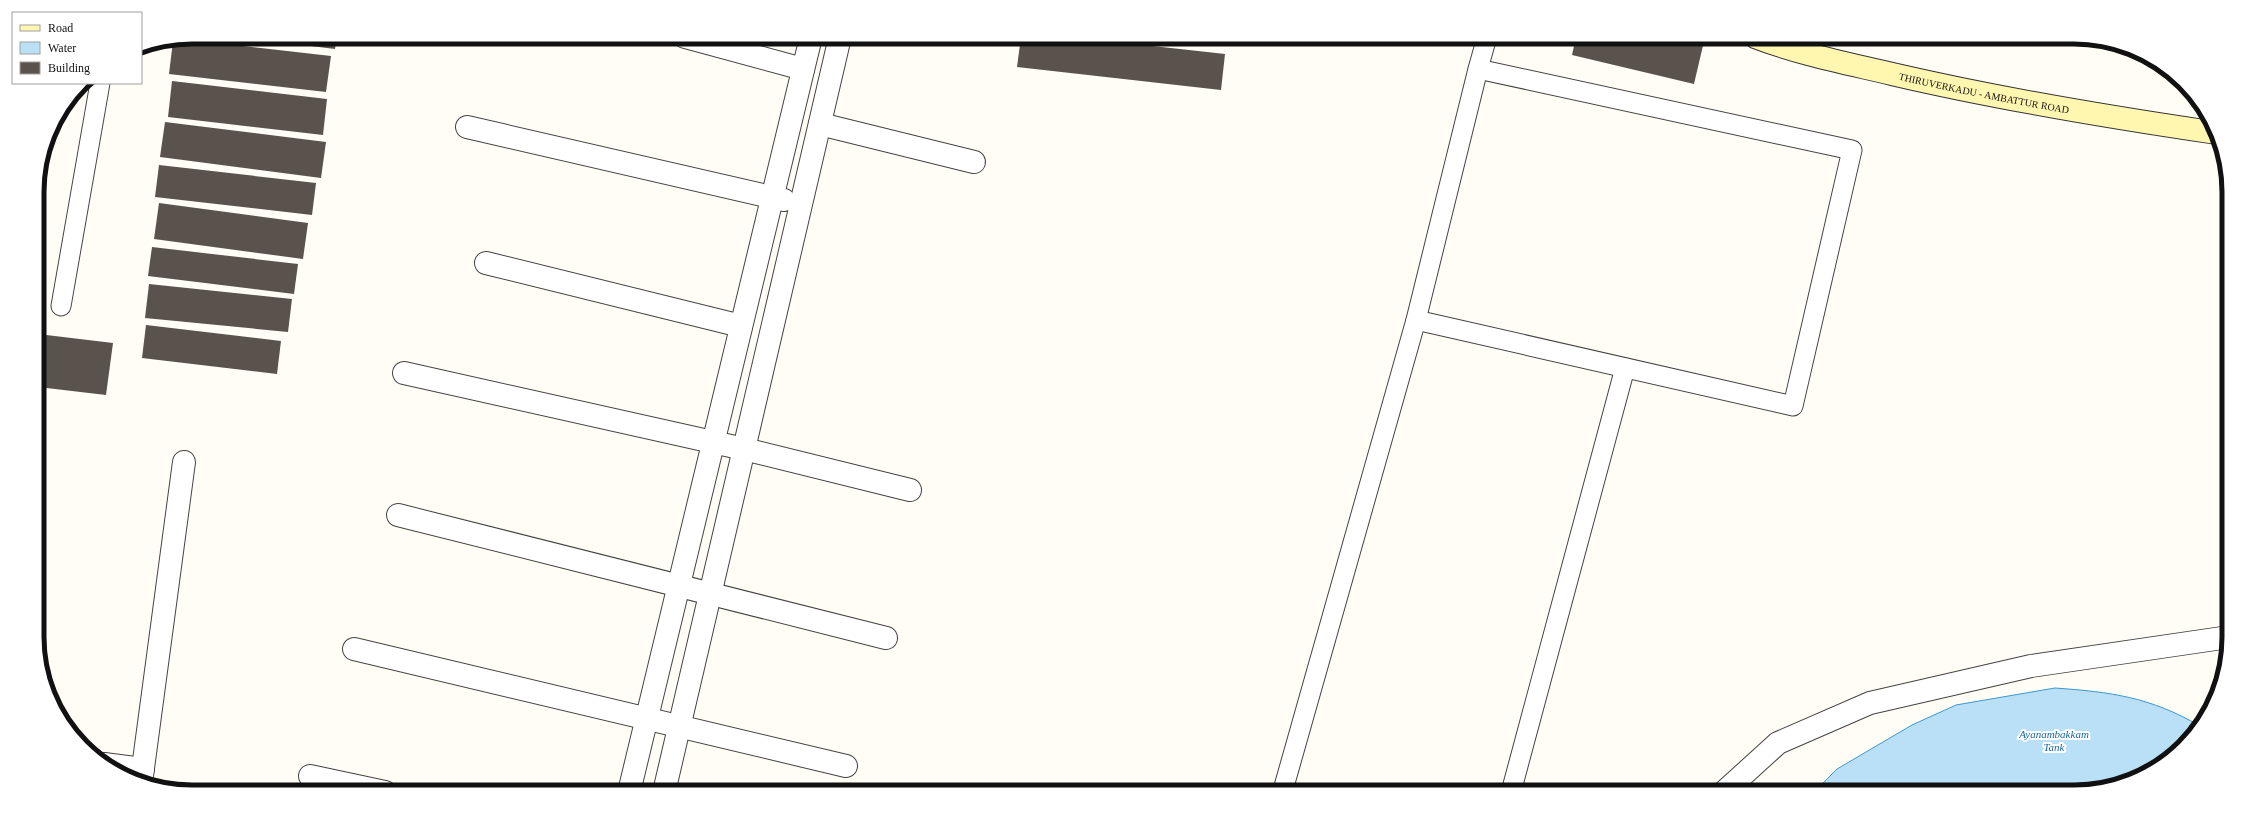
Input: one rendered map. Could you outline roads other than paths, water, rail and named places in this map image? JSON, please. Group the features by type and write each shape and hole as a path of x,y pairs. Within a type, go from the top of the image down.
{"main road":[{"name":"THIRUVERKADU - AMBATTUR ROAD","path":"1773,44 1788,50 1938,84 2123,119 2209,132"}],"street":[{"path":"711,44 803,69"},
{"path":"631,785 771,197 809,44"},
{"path":"666,785 838,44"},
{"path":"820,124 974,162"},
{"path":"467,127 801,204"},
{"path":"486,263 741,326"},
{"path":"404,373 713,442 910,490"},
{"path":"142,776 184,462"},
{"path":"398,515 886,638"},
{"path":"1732,785 1778,743 1870,703 2030,666 2222,638"},
{"path":"354,649 846,766"},
{"path":"310,776 352,785"}],"lane":[{"path":"1284,785 1416,320 1485,44"},
{"path":"1416,320 1793,406 1852,150 1478,69"},
{"path":"61,306 100,84"},
{"path":"1513,785 1625,368"}],"water":[{"name":"Ayanambakkam Tank","path":"2055,688 2112,694 2147,702 2164,708 2194,723 2179,742 2148,765 2131,774 2093,784 1821,785 1837,769 1912,725 1956,705"}]}
